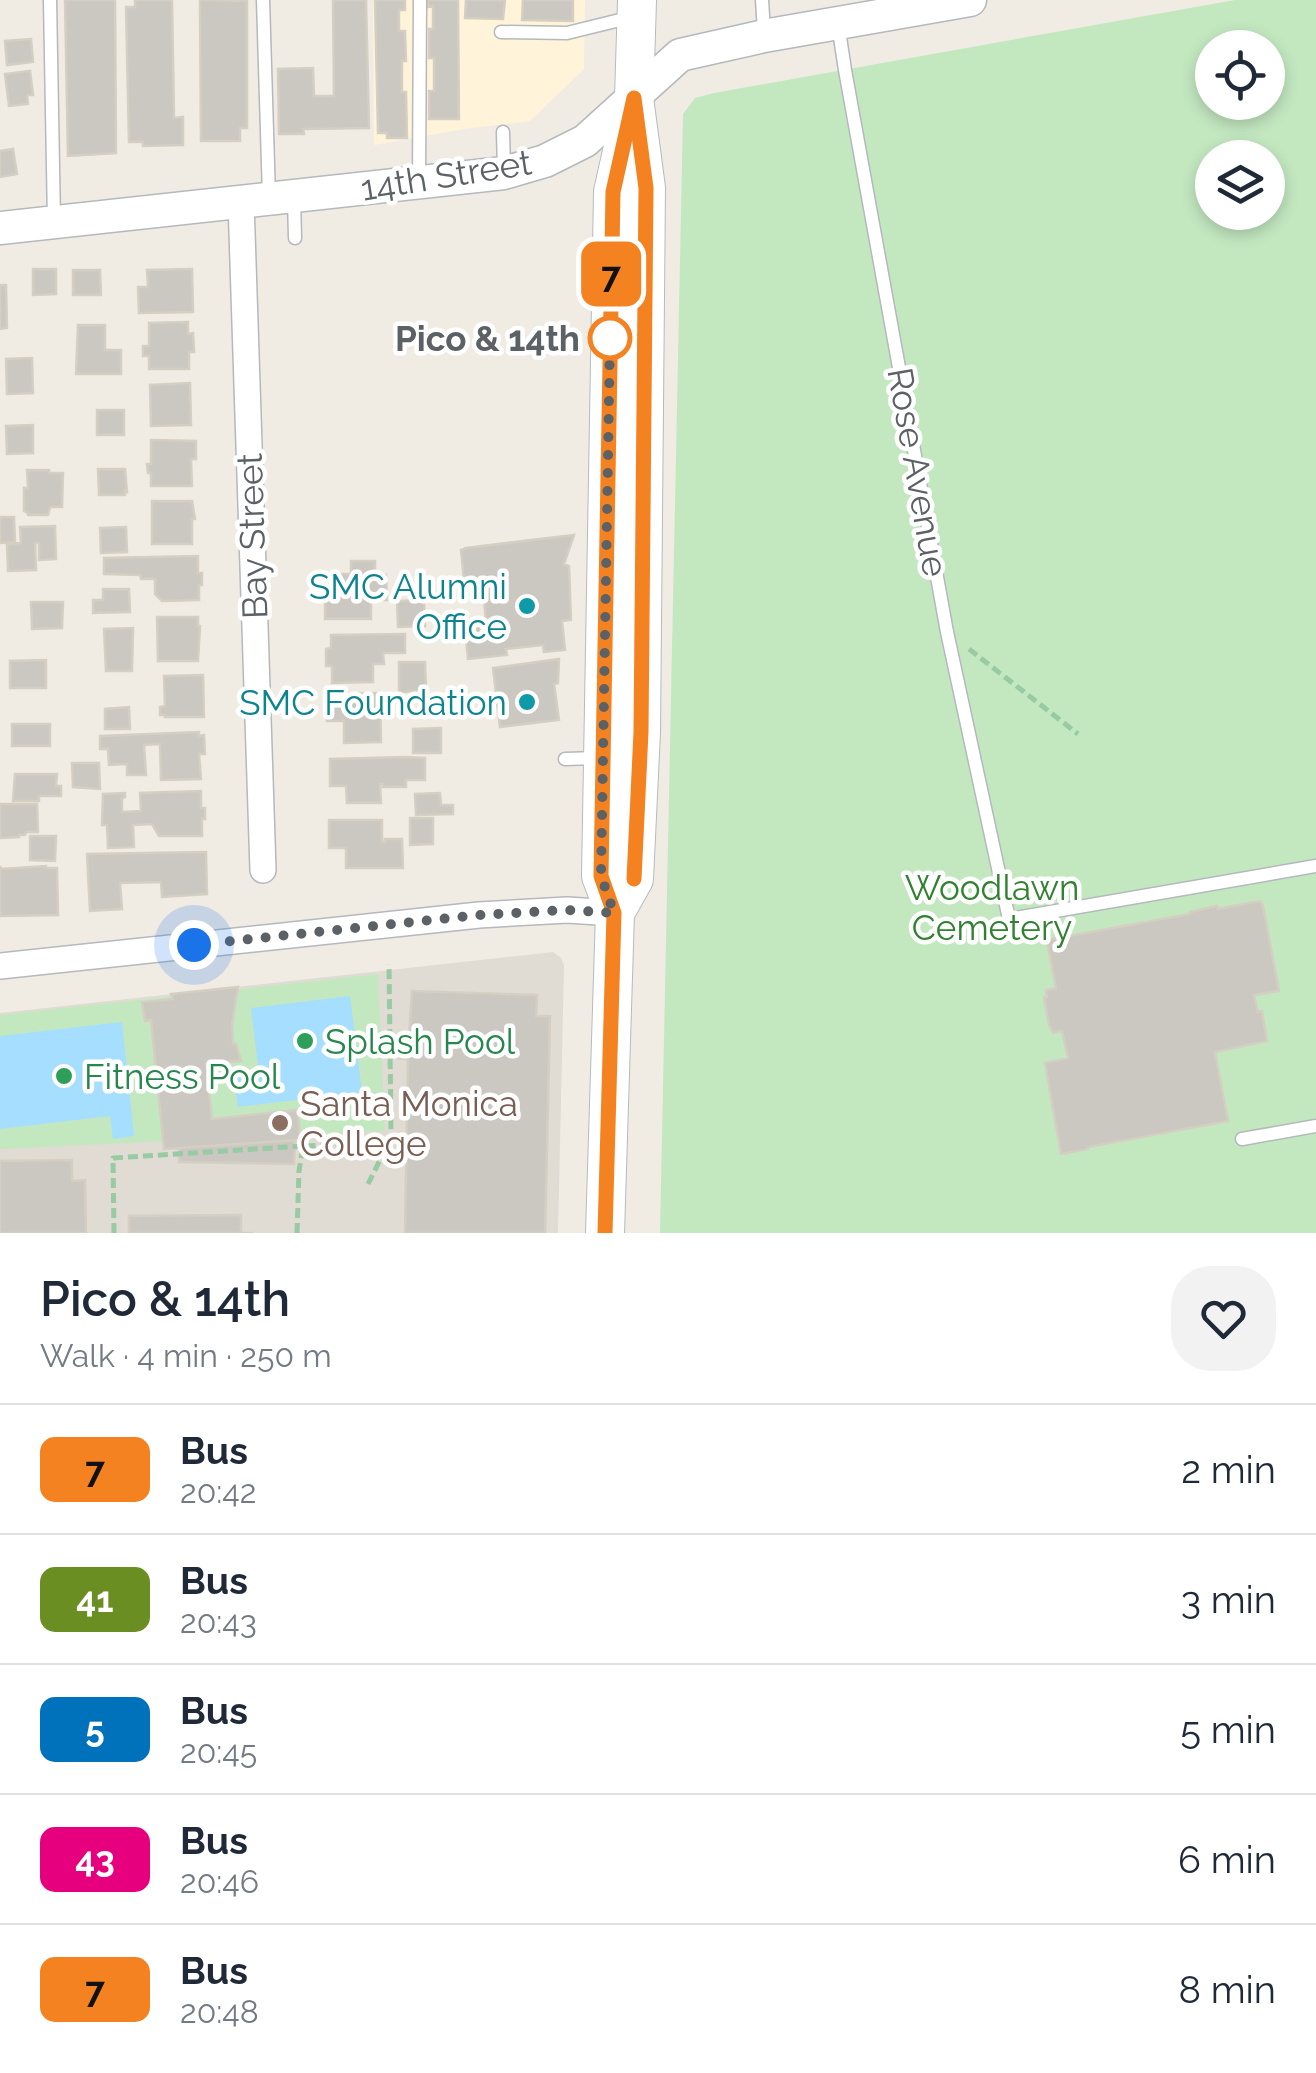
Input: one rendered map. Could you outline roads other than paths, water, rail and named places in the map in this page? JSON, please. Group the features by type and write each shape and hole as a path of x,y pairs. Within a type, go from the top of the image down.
{"main road":[{"path":"614,913 634,879 624,690 625,507 613,192 634,98 637,8"},
{"path":"605,1233 614,913 601,876 602,757 624,690"}],"street":[{"name":"14th Street","path":"0,228 504,173 546,161 585,141 680,55 764,36 970,0"},
{"name":"Bay Street","path":"263,870 268,199"},
{"path":"0,966 479,915 567,910 614,913"}],"lane":[{"path":"50,0 54,223"},
{"path":"262,0 268,199 295,238"},
{"path":"419,182 420,0"},
{"path":"762,0 764,36"},
{"path":"501,32 568,32 637,8"},
{"name":"Rose Avenue","path":"838,24 948,632 1009,919 1316,866"},
{"path":"503,132 504,173"},
{"path":"565,760 602,757"},
{"path":"1242,1139 1316,1126"}],"water":[{"name":"Splash Pool","path":"350,996 362,1092 238,1107 234,1077 259,1073 251,1008"},
{"name":"Fitness Pool","path":"122,1022 134,1136 113,1139 110,1116 0,1129 0,1036"}],"place":[{"name":"Pico & 14th","path":"610,338"},
{"name":"SMC Alumni Office","path":"527,606"},
{"name":"SMC Foundation","path":"527,702"},
{"name":"Splash Pool","path":"305,1041"},
{"name":"Fitness Pool","path":"64,1076"},
{"name":"Santa Monica College","path":"280,1123"}],"park label":[{"name":"Woodlawn Cemetery","path":"992,907"}]}
